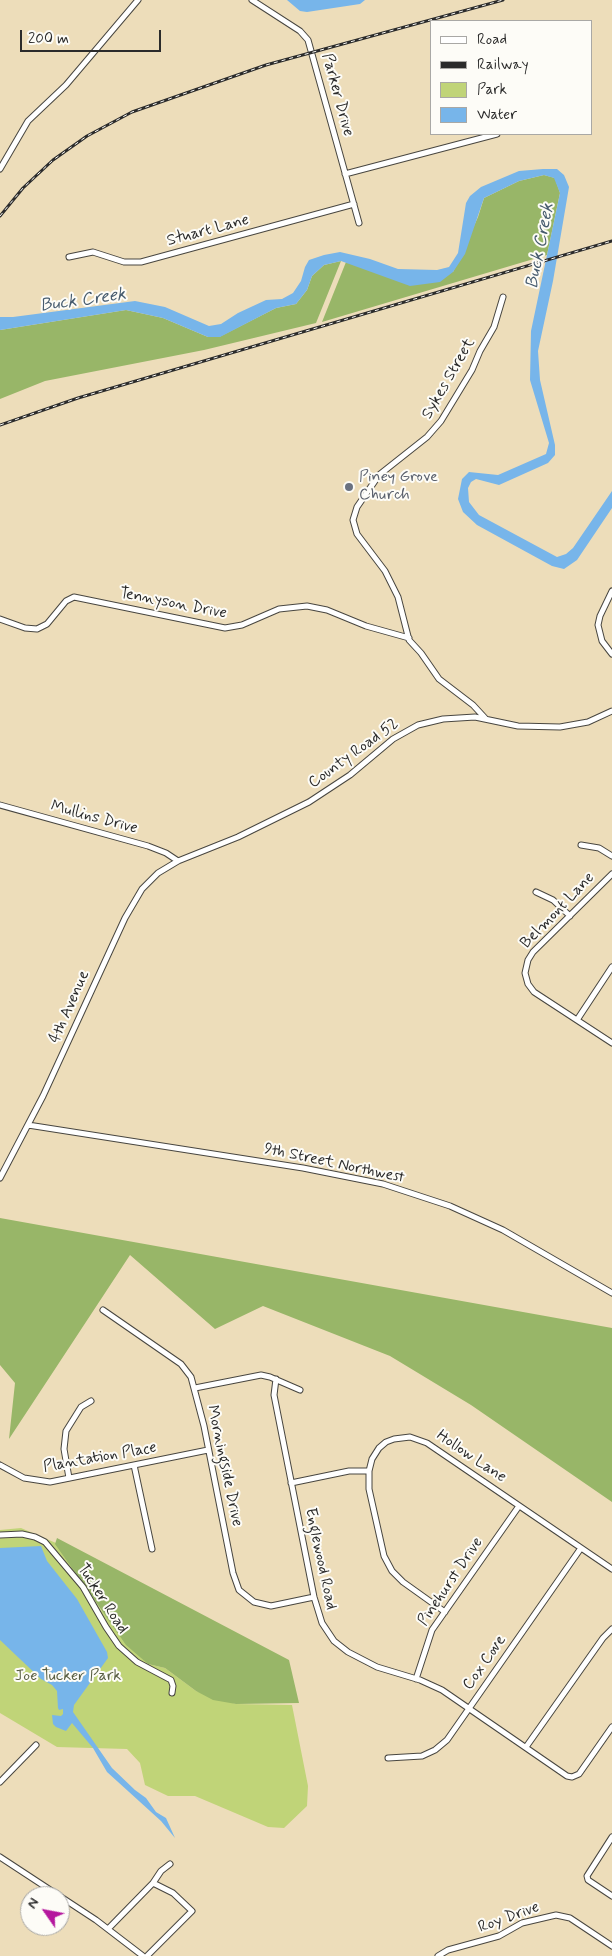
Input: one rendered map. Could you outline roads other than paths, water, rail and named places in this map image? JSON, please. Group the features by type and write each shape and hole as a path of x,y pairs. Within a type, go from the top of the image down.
{"street":[{"path":"0,169 28,120 66,85 138,0"},
{"name":"Parker Drive","path":"252,0 300,31 308,40 358,223"},
{"path":"345,174 493,135"},
{"name":"Stuart Lane","path":"69,257 93,252 124,262 141,262 354,204"},
{"name":"Sykes Street","path":"408,638 401,603 384,571 357,534 353,526 354,515 357,507 382,472 427,437 442,421 472,370 480,351 494,327 503,298"},
{"path":"612,591 600,616 598,625 602,641 612,654"},
{"name":"Tennyson Drive","path":"0,619 25,628 37,629 47,624 66,601 74,597 225,628 242,625 279,609 306,606 327,610 366,626 408,638"},
{"path":"408,638 422,653 439,679 473,705 484,718"},
{"name":"County Road 52","path":"178,861 238,837 309,802 350,775 393,739 409,729 443,719 460,717 484,718 518,726 552,728 588,722 612,712"},
{"name":"Mullins Drive","path":"0,805 148,846 166,852 178,861"},
{"path":"581,845 599,848 612,856"},
{"name":"4th Avenue","path":"0,1178 28,1125 134,901 150,880 178,861"},
{"name":"Belmont Lane","path":"612,874 531,955 525,973 528,984 534,992 612,1042"},
{"path":"536,892 553,900 570,916"},
{"path":"577,1020 612,967"},
{"name":"9th Street Northwest","path":"28,1125 311,1169 383,1184 450,1206 503,1230 612,1293"},
{"name":"Morningside Drive","path":"103,1310 181,1364 191,1377 195,1388 233,1573 239,1590 254,1602 270,1606 314,1597"},
{"path":"195,1388 257,1375 276,1379 300,1390"},
{"name":"Englewood Road","path":"276,1379 274,1395 314,1597 322,1623 334,1641 340,1647 377,1667 416,1679 442,1690 562,1773 572,1777 579,1774 612,1728"},
{"path":"69,1478 64,1449 66,1431 81,1407 92,1401"},
{"name":"Hollow Lane","path":"444,1612 403,1582 392,1571 384,1556 369,1489 369,1472 372,1459 386,1442 401,1437 415,1437 427,1443 612,1569"},
{"name":"Plantation Place","path":"0,1465 30,1480 50,1482 208,1450"},
{"path":"134,1465 152,1549"},
{"path":"291,1483 350,1471 369,1472"},
{"name":"Pinehurst Drive","path":"416,1679 428,1639 444,1612 519,1506"},
{"name":"Tucker Road","path":"0,1535 22,1534 45,1542 83,1587 119,1646 137,1662 168,1677 173,1683 172,1693"},
{"name":"Cox Cove","path":"388,1758 415,1757 435,1750 447,1740 581,1548"},
{"path":"526,1747 602,1638 612,1628"},
{"path":"0,1782 36,1745"},
{"path":"612,1837 587,1876 588,1880 612,1896"},
{"path":"0,1858 108,1928 143,1956"},
{"path":"108,1928 170,1864"},
{"path":"147,1956 192,1910 173,1893 153,1883"},
{"name":"Roy Drive","path":"438,1956 448,1950 499,1936 522,1923 556,1915 570,1918 612,1946"}],"water":[{"path":"287,0 365,0 360,4 307,12 300,11"},
{"path":"557,169 564,175 569,187 553,281 538,351 540,380 555,445 555,455 548,463 499,485 476,479 471,482 468,488 469,502 479,515 557,557 566,554 573,548 612,491 612,508 577,560 564,569 552,566 477,525 463,512 458,499 462,479 469,472 498,475 546,454 549,443 530,380 531,331 560,193 554,178 544,175 519,181 484,198 465,254 453,272 440,282 410,286 341,261 324,265 312,276 307,290 296,304 276,308 220,337 208,337 163,318 126,310 0,330 0,317 13,317 135,301 165,307 209,326 221,324 238,313 266,300 282,299 293,293 301,281 309,260 340,252 370,259 398,269 437,270 449,267 458,253 466,203 470,196 481,187 519,171"},
{"path":"41,1546 47,1561 77,1599 107,1652 108,1658 74,1705 73,1712 112,1768 146,1798 156,1812 166,1818 175,1838 161,1821 107,1772 93,1748 72,1723 66,1731 53,1724 52,1715 61,1716 63,1714 63,1709 59,1710 58,1708 57,1691 52,1685 41,1679 0,1640 0,1548"}],"railway":[{"path":"430,20 503,0"},
{"path":"0,216 23,188 53,160 87,136 132,112 266,65 430,20"},
{"path":"0,425 78,398 612,241"}],"place":[{"name":"Piney Grove Church","path":"349,487"}],"water label":[{"name":"Buck Creek","path":"541,246"},
{"name":"Buck Creek","path":"83,301"}],"park label":[{"name":"Joe Tucker Park","path":"68,1677"}]}
